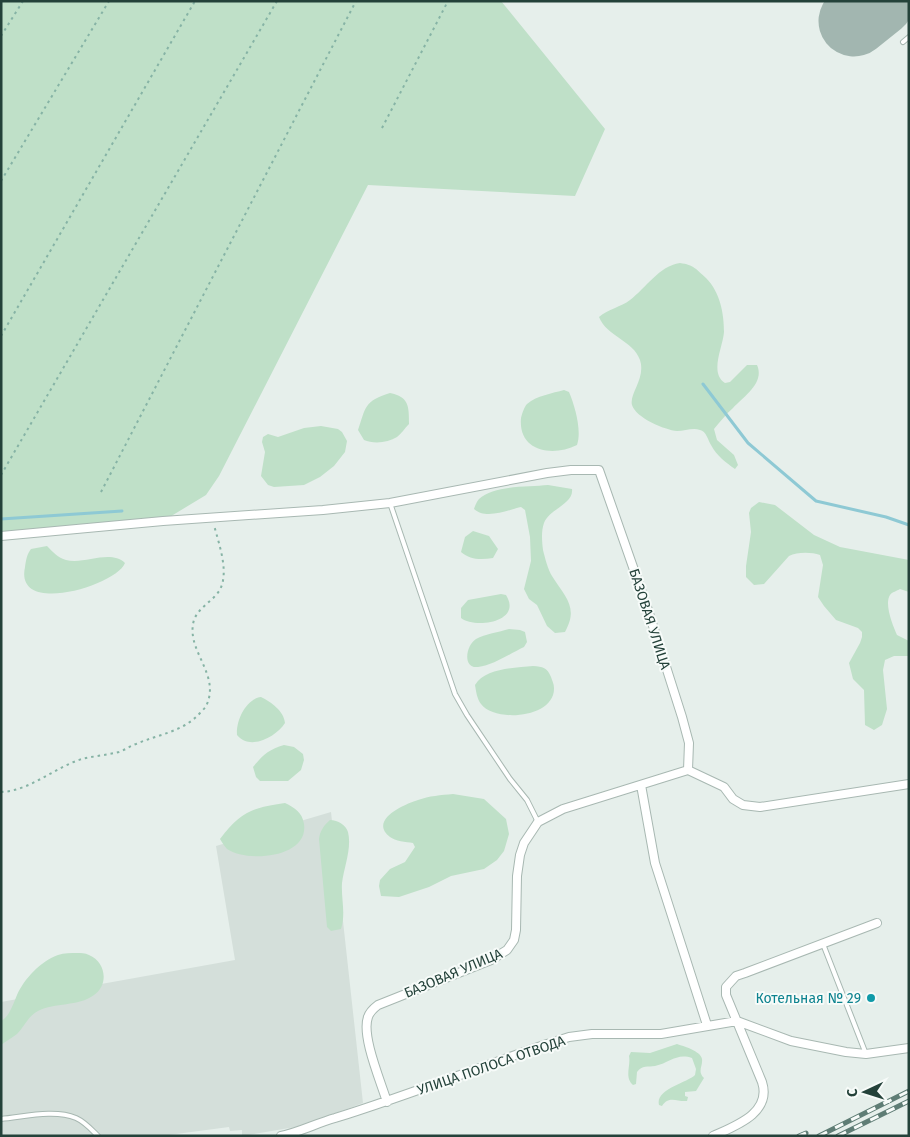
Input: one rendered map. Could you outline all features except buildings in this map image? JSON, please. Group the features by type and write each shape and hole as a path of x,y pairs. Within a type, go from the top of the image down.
{"street":[{"name":"БАЗОВАЯ УЛИЦА","path":"387,1102 368,1041 368,1017 372,1010 378,1005 491,960 507,950 514,940 516,930 517,876 520,855 524,842 538,822 563,809 688,770 689,743 647,607 598,470 571,470 547,473 390,502"},
{"path":"1,536 212,517 323,510 390,502"},
{"path":"688,770 724,787 733,799 751,807 909,784"},
{"path":"641,785 656,863 707,1025"},
{"path":"713,1136 733,1127 754,1114 762,1104 764,1095 762,1082 726,995 726,986 729,982 745,973 876,923"},
{"path":"736,1021 778,1037 846,1052 866,1054 909,1048"},
{"name":"УЛИЦА ПОЛОСА ОТВОДА","path":"281,1136 296,1133 327,1120 387,1102 516,1054 569,1037 592,1034 661,1034 736,1021"}],"lane":[{"path":"902,42 909,38"},
{"path":"390,502 455,694 467,715 527,800 538,822"},
{"path":"823,944 866,1054"},
{"path":"1,1119 56,1115 76,1118 87,1125 98,1136"}],"path":[{"path":"1,36 23,1"},
{"path":"1,181 109,1"},
{"path":"1,336 196,1"},
{"path":"1,475 277,1"},
{"path":"101,492 356,1"},
{"path":"382,128 448,1"},
{"path":"1,792 8,792 41,779 81,759 121,752 137,743 172,732 193,721 207,705 210,678 197,653 193,632 194,621 199,612 218,593 224,577 212,517"}],"shaded area":[{"path":"331,812 363,1103 301,1126 242,1136 242,1130 230,1131 229,1127 161,1136 1,1136 1,1002 235,960 216,846"}],"green space":[{"path":"1,1 501,1 605,129 575,196 368,185 219,476 206,495 163,521 1,536"},
{"path":"680,263 692,266 697,270 711,284 718,296 724,325 717,366 720,379 725,383 730,382 747,365 757,365 759,372 752,389 714,429 717,440 734,455 738,465 735,469 719,456 702,431 695,429 677,431 665,428 645,419 635,410 632,401 641,373 640,360 637,353 608,329 599,317 630,300 666,268"},
{"path":"564,390 569,392 575,411 579,433 577,445 568,449 548,451 531,445 525,438 522,429 521,418 527,404 545,395"},
{"path":"390,393 401,397 407,403 409,424 398,436 389,441 376,442 364,440 358,430 367,406 375,399"},
{"path":"321,426 338,429 347,441 345,452 334,466 320,477 304,485 274,487 268,485 261,476 265,452 262,442 263,437 268,434 278,437 304,428"},
{"path":"548,485 572,489 569,499 547,518 542,529 543,550 548,567 566,596 571,616 565,632 555,633 547,626 537,605 529,599 524,589 531,561 530,537 525,510 521,507 504,512 485,514 474,509 479,499 493,491"},
{"path":"759,502 775,505 814,535 840,547 909,560 909,592 900,589 893,592 888,599 888,604 897,635 909,641 909,656 894,656 885,660 883,670 887,709 882,725 874,730 865,725 864,690 853,679 849,663 860,643 862,632 858,628 836,620 818,597 823,565 820,555 804,553 789,556 764,584 754,585 746,577 751,532 749,513 751,508"},
{"path":"473,531 489,536 498,549 493,558 476,559 468,557 461,552 465,537"},
{"path":"47,546 58,556 66,560 81,561 112,557 125,563 118,572 87,587 50,594 35,591 26,582 25,567 27,557 31,549"},
{"path":"501,594 506,595 510,604 508,612 503,617 486,623 476,623 461,618 461,608 468,600"},
{"path":"509,629 525,632 527,642 524,647 484,666 473,667 470,664 467,656 468,651 476,639"},
{"path":"533,666 546,669 553,684 552,698 545,706 535,711 511,715 498,714 488,710 481,704 475,685 480,679 493,672 509,668"},
{"path":"261,697 280,711 285,723 276,733 262,740 249,742 242,740 237,735 240,717 251,702"},
{"path":"284,745 294,747 303,754 304,760 301,770 288,781 260,781 256,777 253,767 266,753"},
{"path":"453,794 484,799 506,819 509,834 504,851 497,860 484,869 451,876 429,887 399,897 381,896 380,880 390,869 405,862 415,847 413,843 390,837 384,831 383,825 386,819 398,809 412,802"},
{"path":"285,803 298,811 302,816 304,824 303,835 297,844 287,851 261,856 248,856 227,849 220,839 241,817 255,809"},
{"path":"330,820 344,825 349,838 342,883 343,912 341,929 331,931 327,927 319,839 320,833"},
{"path":"84,953 95,958 102,968 104,974 99,991 88,999 52,1006 38,1011 29,1018 17,1034 1,1045 1,1021 9,1013 20,989 29,977 39,966 58,955"},
{"path":"677,1044 691,1049 701,1056 701,1071 704,1078 696,1091 685,1092 685,1096 688,1097 687,1101 670,1100 662,1106 659,1105 659,1099 662,1095 672,1087 695,1075 696,1069 692,1058 682,1057 660,1065 641,1068 637,1072 636,1084 633,1085 628,1075 629,1056 631,1052 650,1053"}],"waterway":[{"path":"703,384 748,443 816,501 886,517 909,525"},
{"path":"1,519 122,511"}],"runway":[{"path":"854,21 879,1"}],"railway":[{"path":"819,1136 909,1091"},
{"path":"838,1136 909,1101"},
{"path":"799,1136 806,1133"}],"place":[{"name":"Котельная № 29","path":"871,998"}]}
